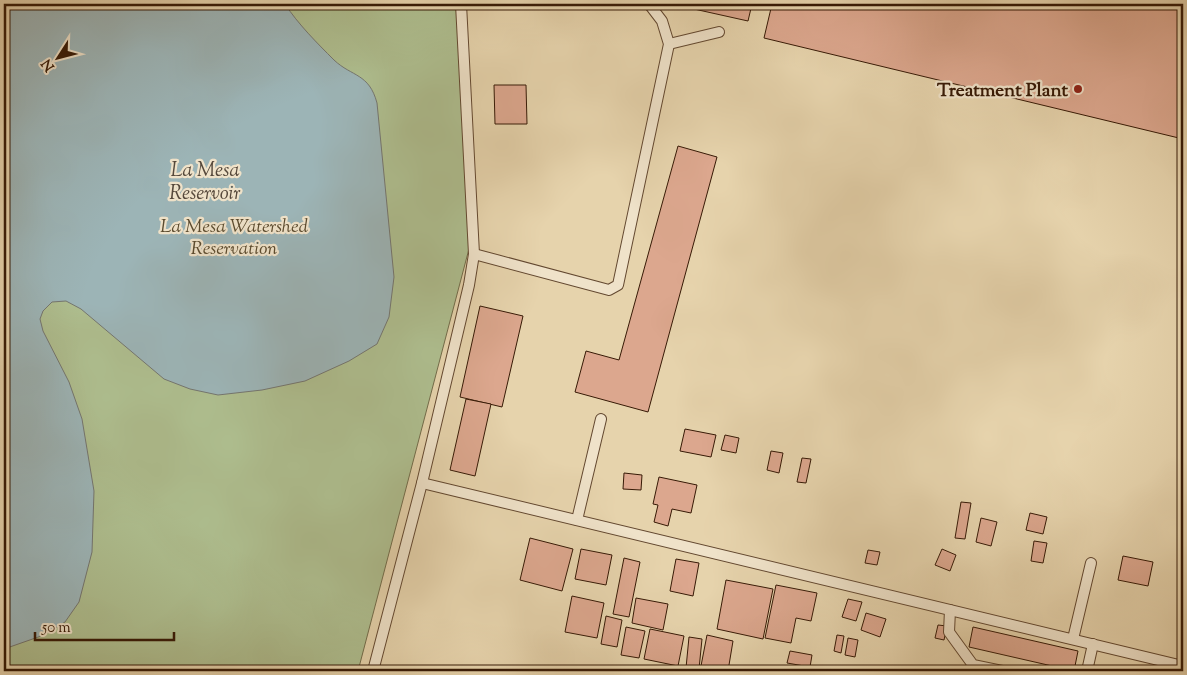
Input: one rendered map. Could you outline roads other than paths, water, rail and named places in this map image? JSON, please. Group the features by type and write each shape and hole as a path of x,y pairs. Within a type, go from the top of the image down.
{"lane":[{"path":"373,671 422,483 469,285 474,254 461,4"},
{"path":"474,254 609,290 618,285 669,44 662,21 650,4"},
{"path":"669,44 719,32"},
{"path":"577,520 601,419"},
{"path":"422,483 1183,666"},
{"path":"1073,639 1091,563"},
{"path":"950,610 949,632 973,665 1002,671"},
{"path":"1087,671 1093,644"}],"water":[{"name":"La Mesa Reservoir","path":"4,4 285,4 302,26 334,60 365,81 374,93 377,103 394,277 389,317 377,344 349,361 305,381 262,390 218,395 190,389 164,379 81,309 66,301 52,302 43,311 40,319 43,331 69,382 82,419 94,491 92,552 79,602 65,622 44,635 4,649"}],"place":[{"name":"Treatment Plant","path":"1078,89"}],"park label":[{"name":"La Mesa Watershed Reservation","path":"234,236"}]}
